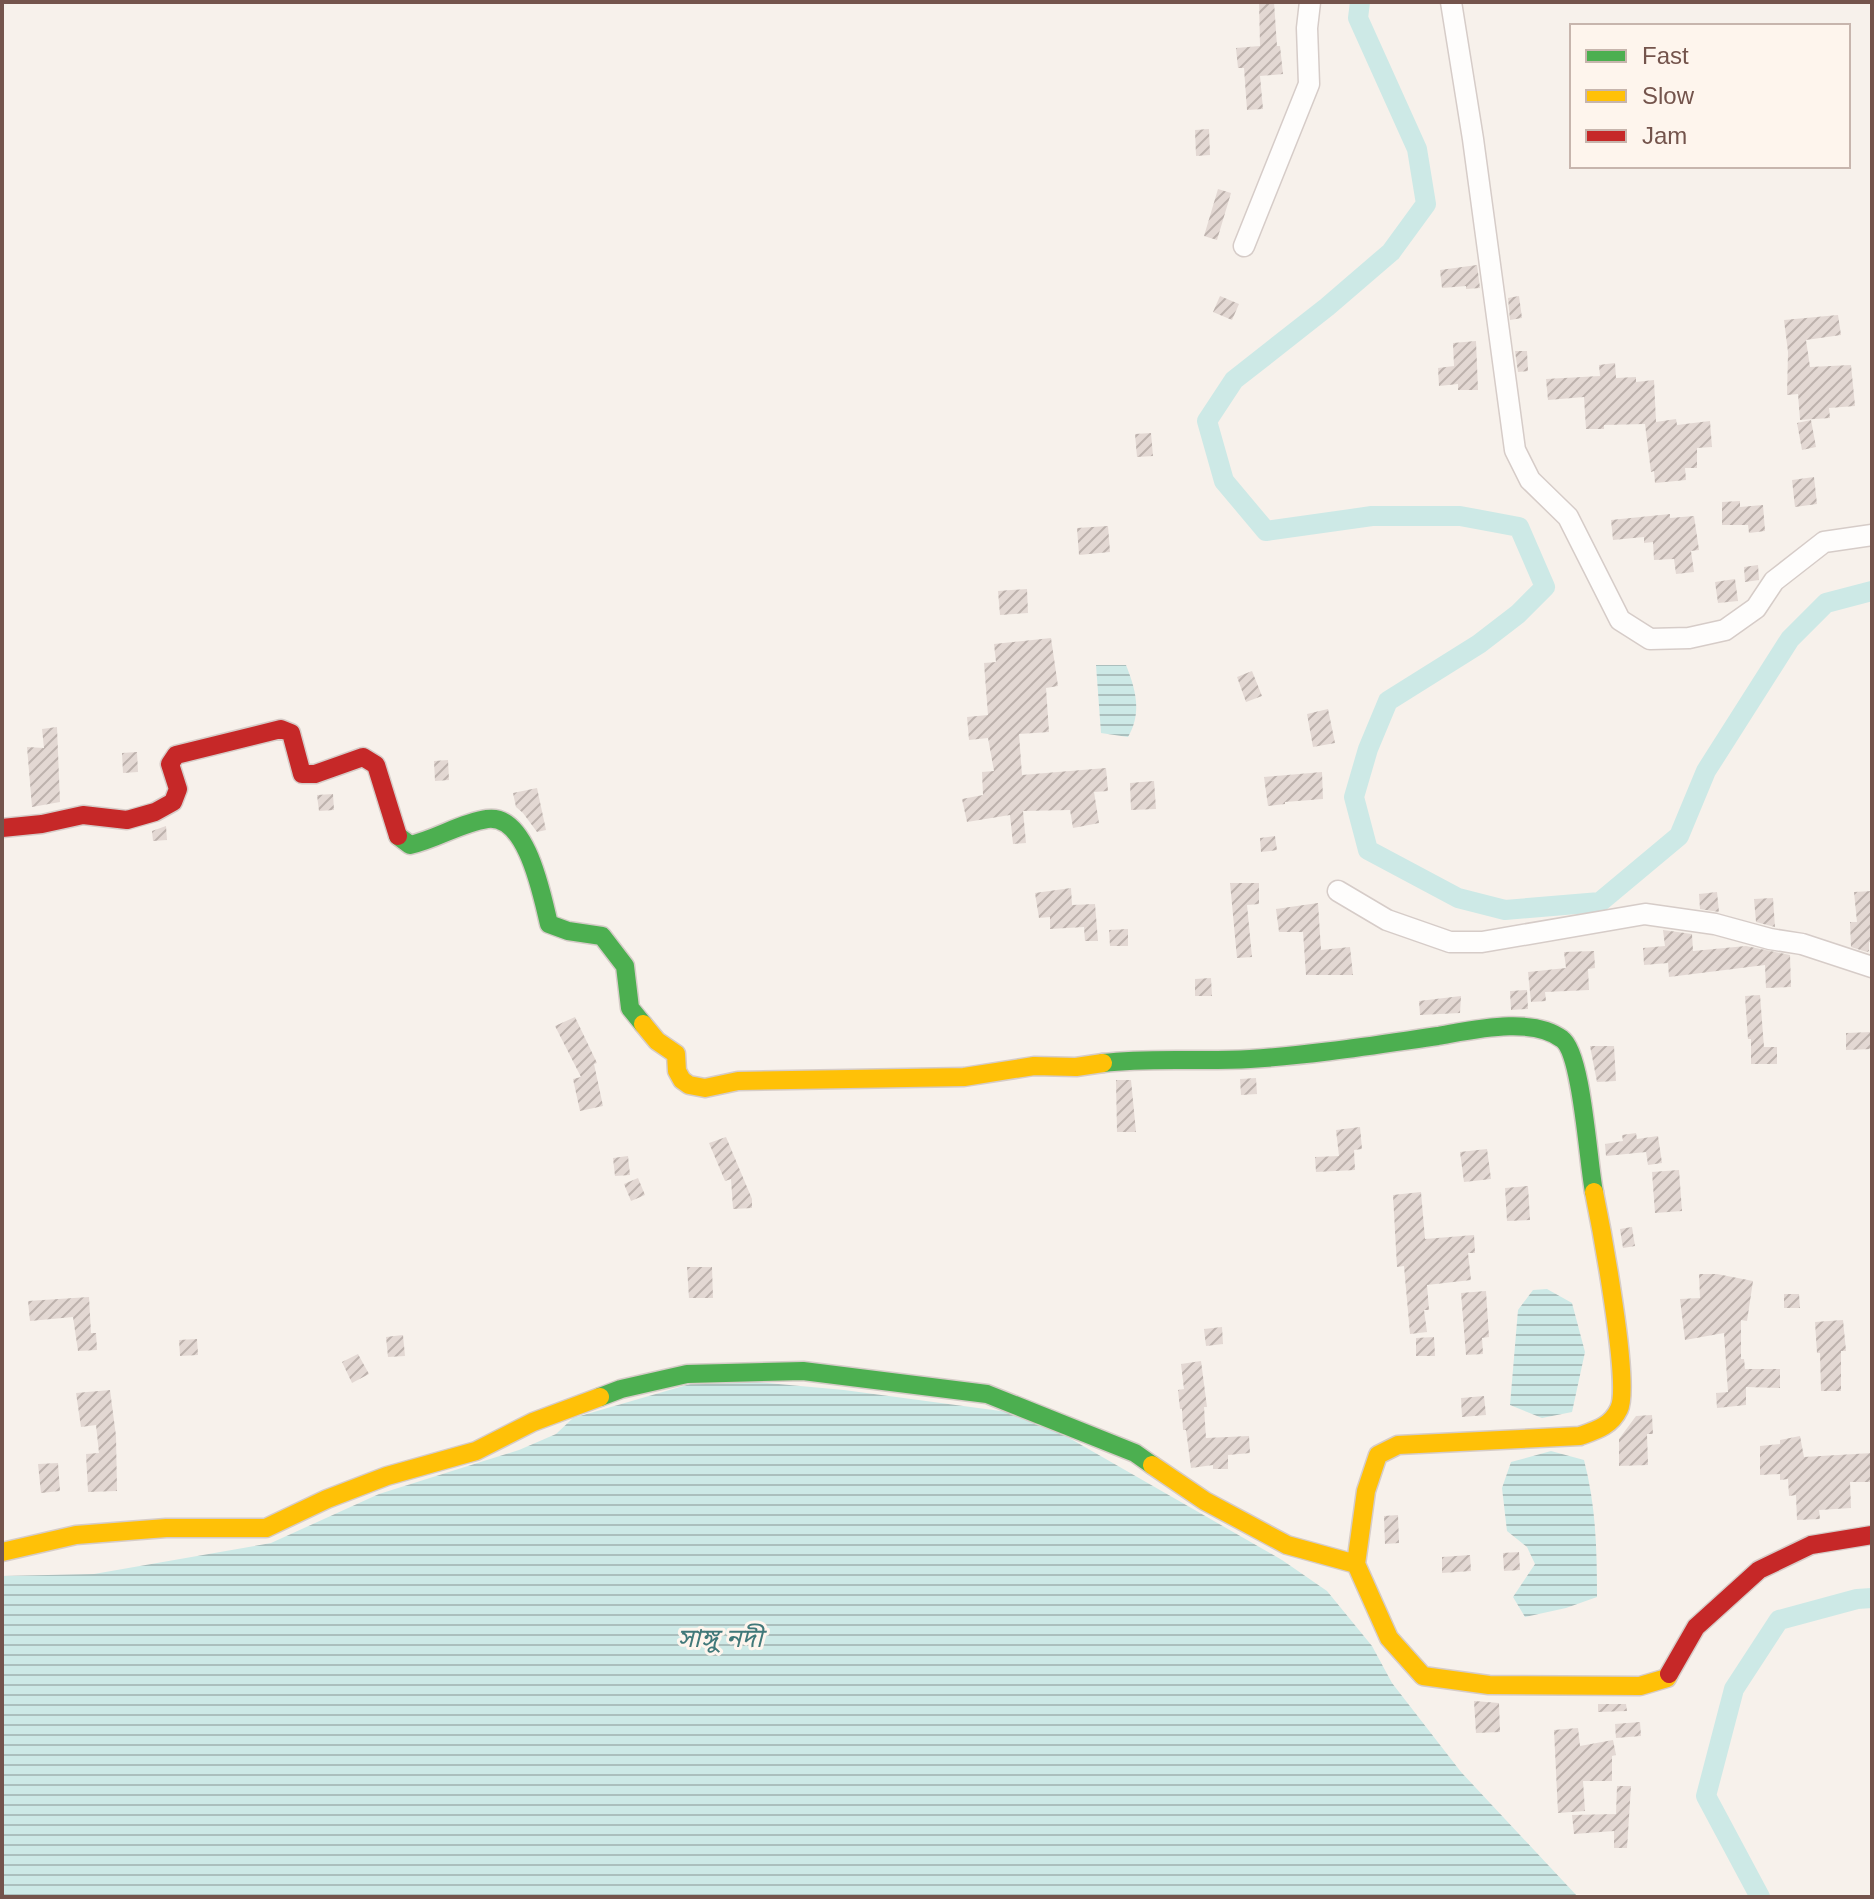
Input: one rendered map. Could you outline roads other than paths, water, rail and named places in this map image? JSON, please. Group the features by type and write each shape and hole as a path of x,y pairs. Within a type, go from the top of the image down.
{"street":[{"path":"1244,246 1309,84 1307,28 1310,2"},
{"path":"1451,2 1473,139 1515,450 1530,480 1568,517 1620,620 1650,639 1689,638 1725,630 1756,608 1774,581 1824,542 1872,535"},
{"path":"2,828 83,815 127,820 155,812 173,802 178,789 170,764 176,755 281,729 291,733 302,774 315,774 363,757 376,765 399,838 410,845 475,822 499,818 512,825 537,873 549,924 568,931 602,936 625,966 630,1008 657,1041 676,1054 677,1073 689,1085 704,1088 738,1081 964,1077 1034,1066 1250,1059 1345,1050 1488,1028 1541,1027 1565,1040 1576,1062 1588,1163 1615,1313 1621,1363 1621,1406 1607,1426 1580,1436 1398,1445 1378,1455 1366,1491 1356,1564 1389,1638 1423,1676 1489,1685 1640,1686 1667,1678 1696,1627 1759,1570 1811,1545 1872,1535"},
{"path":"1338,891 1387,920 1450,942 1482,942 1645,914 1715,924 1802,944 1872,967"},
{"path":"2,1552 76,1535 166,1528 266,1528 327,1499 387,1476 476,1451 533,1422 621,1389 687,1374 803,1371 987,1394 1135,1453 1205,1501 1287,1545 1356,1564"}],"water":[{"path":"1096,665 1126,665 1136,701 1135,719 1128,737 1101,733"},
{"path":"1547,1289 1572,1303 1585,1352 1572,1412 1542,1418 1510,1405 1518,1310 1533,1290"},
{"name":"সাঙ্গু নদী","path":"711,1378 844,1390 1008,1412 1050,1427 1282,1560 1327,1591 1372,1646 1392,1683 1461,1772 1578,1897 2,1897 2,1576 94,1574 271,1543 379,1494 519,1450 556,1434 573,1418"},
{"path":"1551,1451 1584,1460 1595,1528 1597,1597 1525,1617 1513,1597 1535,1564 1527,1547 1507,1531 1502,1488 1511,1462"}],"waterway":[{"path":"1360,2 1358,18 1417,149 1426,204 1391,252 1234,380 1207,421 1224,481 1266,531 1372,516 1460,516 1519,527 1545,587 1518,614 1479,644 1388,701 1368,749 1354,797 1368,850 1458,898 1505,910 1600,902 1679,836 1706,771 1790,639 1826,603 1872,591"},
{"path":"1760,1897 1706,1796 1734,1689 1779,1620 1857,1599 1872,1598"}]}
